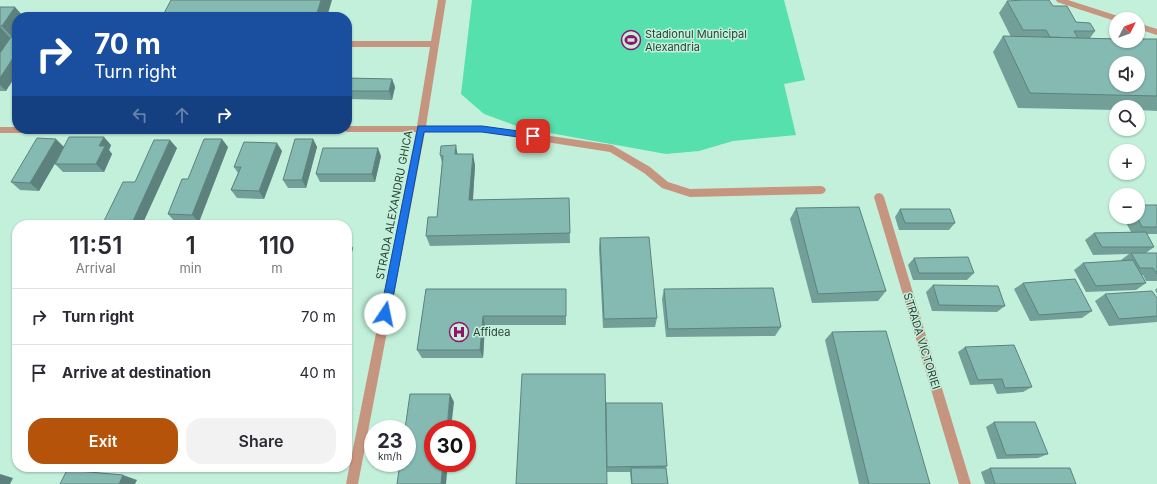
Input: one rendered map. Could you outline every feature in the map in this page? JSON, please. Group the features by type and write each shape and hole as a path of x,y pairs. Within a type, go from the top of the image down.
{"street":[{"name":"STRADA ALEXANDRU GHICA","path":"352,484 421,129 442,0"},
{"path":"1060,0 1109,16"},
{"path":"1145,28 1157,32"},
{"path":"352,44 435,44"},
{"path":"352,129 482,129 612,149 640,166 665,185 690,193 821,190"},
{"path":"0,130 12,130"},
{"name":"STRADA VICTORIEI","path":"880,197 965,484"}],"green space":[{"name":"Stadionul Municipal Alexandria","path":"472,0 784,0 805,80 784,84 796,135 733,141 699,151 666,154 522,128 484,114 461,94"}],"building":[{"path":"171,0 321,0 317,12 165,12"},
{"path":"1049,0 1053,6 1067,6 1076,22 1090,23 1095,31 1074,31 1078,38 1050,37 1046,30 1023,30 1007,1"},
{"path":"0,7 15,7 2,26 0,26"},
{"path":"1003,36 1109,39 1109,48 1145,48 1145,39 1157,39 1157,96 1030,93"},
{"path":"12,37 12,60 0,78 0,53"},
{"path":"352,78 392,79 389,91 352,91"},
{"path":"69,137 104,137 99,146 105,146 96,164 55,164"},
{"path":"37,138 56,139 30,183 11,182"},
{"path":"204,139 222,139 192,215 168,214 182,179 188,179"},
{"path":"295,139 313,139 302,180 283,180"},
{"path":"154,140 170,140 133,220 104,220 123,182 135,182"},
{"path":"244,142 277,143 259,191 231,190 241,167 234,167"},
{"path":"456,145 455,154 473,154 469,200 569,198 570,233 426,236 428,217 437,217 443,156 440,155 441,146"},
{"path":"323,148 378,148 372,174 316,174"},
{"path":"1145,205 1157,205 1157,227 1142,227 1140,224 1145,224"},
{"path":"859,207 886,291 818,294 796,208"},
{"path":"900,209 950,209 955,223 905,223"},
{"path":"1146,232 1154,247 1102,247 1094,233"},
{"path":"649,237 657,318 604,319 600,238"},
{"path":"1131,253 1157,253 1157,274 1153,268 1140,268"},
{"path":"968,257 974,273 919,273 914,258"},
{"path":"1133,260 1146,283 1096,286 1083,263"},
{"path":"1075,279 1092,311 1039,315 1023,283"},
{"path":"933,285 998,286 1005,306 939,305"},
{"path":"773,288 781,327 668,329 664,289"},
{"path":"426,289 566,289 566,316 483,316 480,350 417,350"},
{"path":"1152,291 1157,298 1157,316 1119,319 1105,294"},
{"path":"886,331 930,484 869,484 832,332"},
{"path":"1014,345 1032,387 1005,388 1002,379 978,380 965,347"},
{"path":"522,374 605,374 607,484 516,484"},
{"path":"410,394 450,394 448,420 424,420 424,472 442,472 441,484 397,484 399,472 416,472 416,420 406,420"},
{"path":"606,403 662,403 667,466 607,467"},
{"path":"994,422 1035,422 1048,454 1006,455"},
{"path":"631,468 666,468 668,484 632,484"},
{"path":"990,468 1070,468 1076,484 995,484"},
{"path":"66,472 89,472 123,475 119,484 60,484"}],"place":[{"name":"Stadionul Municipal Alexandria","path":"631,40"},
{"name":"Affidea","path":"459,332"}],"route":[{"path":"385,314 421,129 482,129 533,136"}]}
